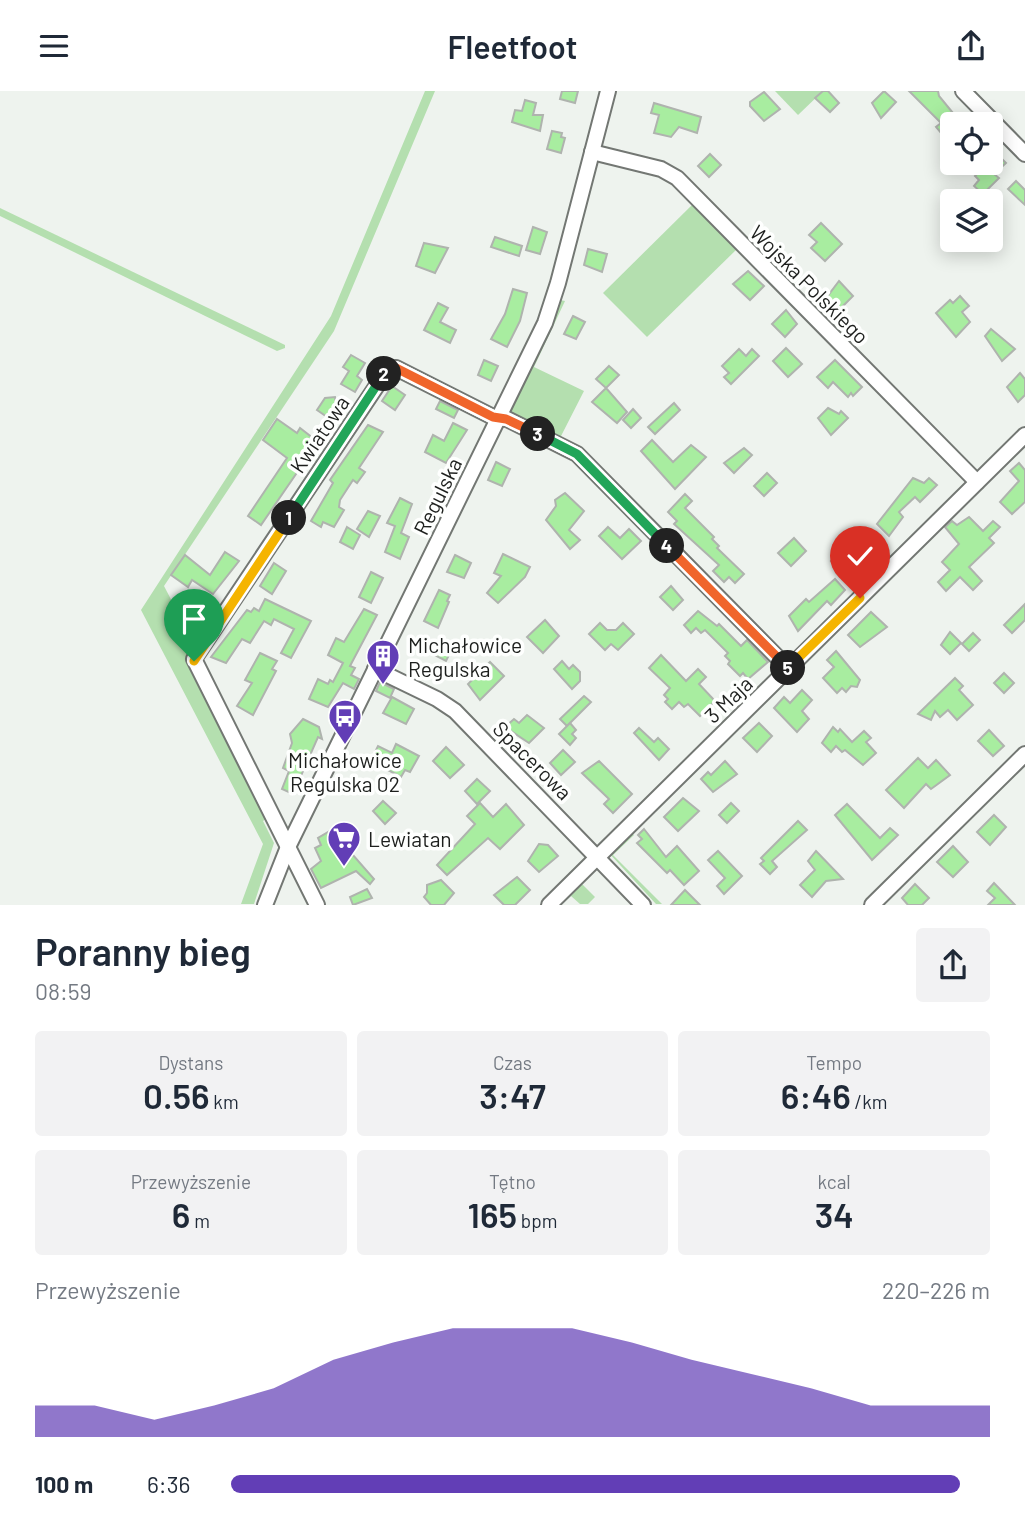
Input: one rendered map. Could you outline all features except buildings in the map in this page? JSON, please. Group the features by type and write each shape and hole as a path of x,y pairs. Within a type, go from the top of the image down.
{"street":[{"name":"Regulska","path":"265,905 288,847 550,309 608,91"},
{"path":"963,91 1025,154"},
{"name":"Wojska Polskiego","path":"592,152 661,169 677,177 977,482"},
{"name":"Kwiatowa","path":"288,847 198,671 195,656 388,369 397,369 499,418"},
{"path":"499,418 577,454 789,669"},
{"name":"3 Maja","path":"549,905 1025,435"},
{"name":"Spacerowa","path":"375,669 438,699 455,711 643,905"},
{"path":"872,905 1025,754"},
{"path":"288,847 317,905"},
{"path":"276,874 288,869 301,872"}],"green space":[{"path":"425,91 435,91 334,331 164,586 196,647 187,659 267,818 263,821 274,843 254,904 241,904 263,844 141,610 331,316"},
{"path":"775,91 823,91 798,115"},
{"path":"693,204 737,249 647,337 603,293"},
{"path":"0,208 285,345 285,348 277,351 0,216"},
{"path":"560,300 565,301 534,367 584,391 560,438 509,414"},
{"path":"630,831 634,835 613,855 662,904 656,904 608,852"},
{"path":"579,881 595,897 588,904 580,904 571,896 562,904 555,905"}],"place":[{"name":"Michałowice Regulska","path":"383,686"},
{"name":"Michałowice Regulska 02","path":"345,746"},
{"name":"Lewiatan","path":"344,868"}],"route":[{"path":"194,661 196,653 388,369 392,367 493,417 506,419 575,453 789,669 860,598"}]}
